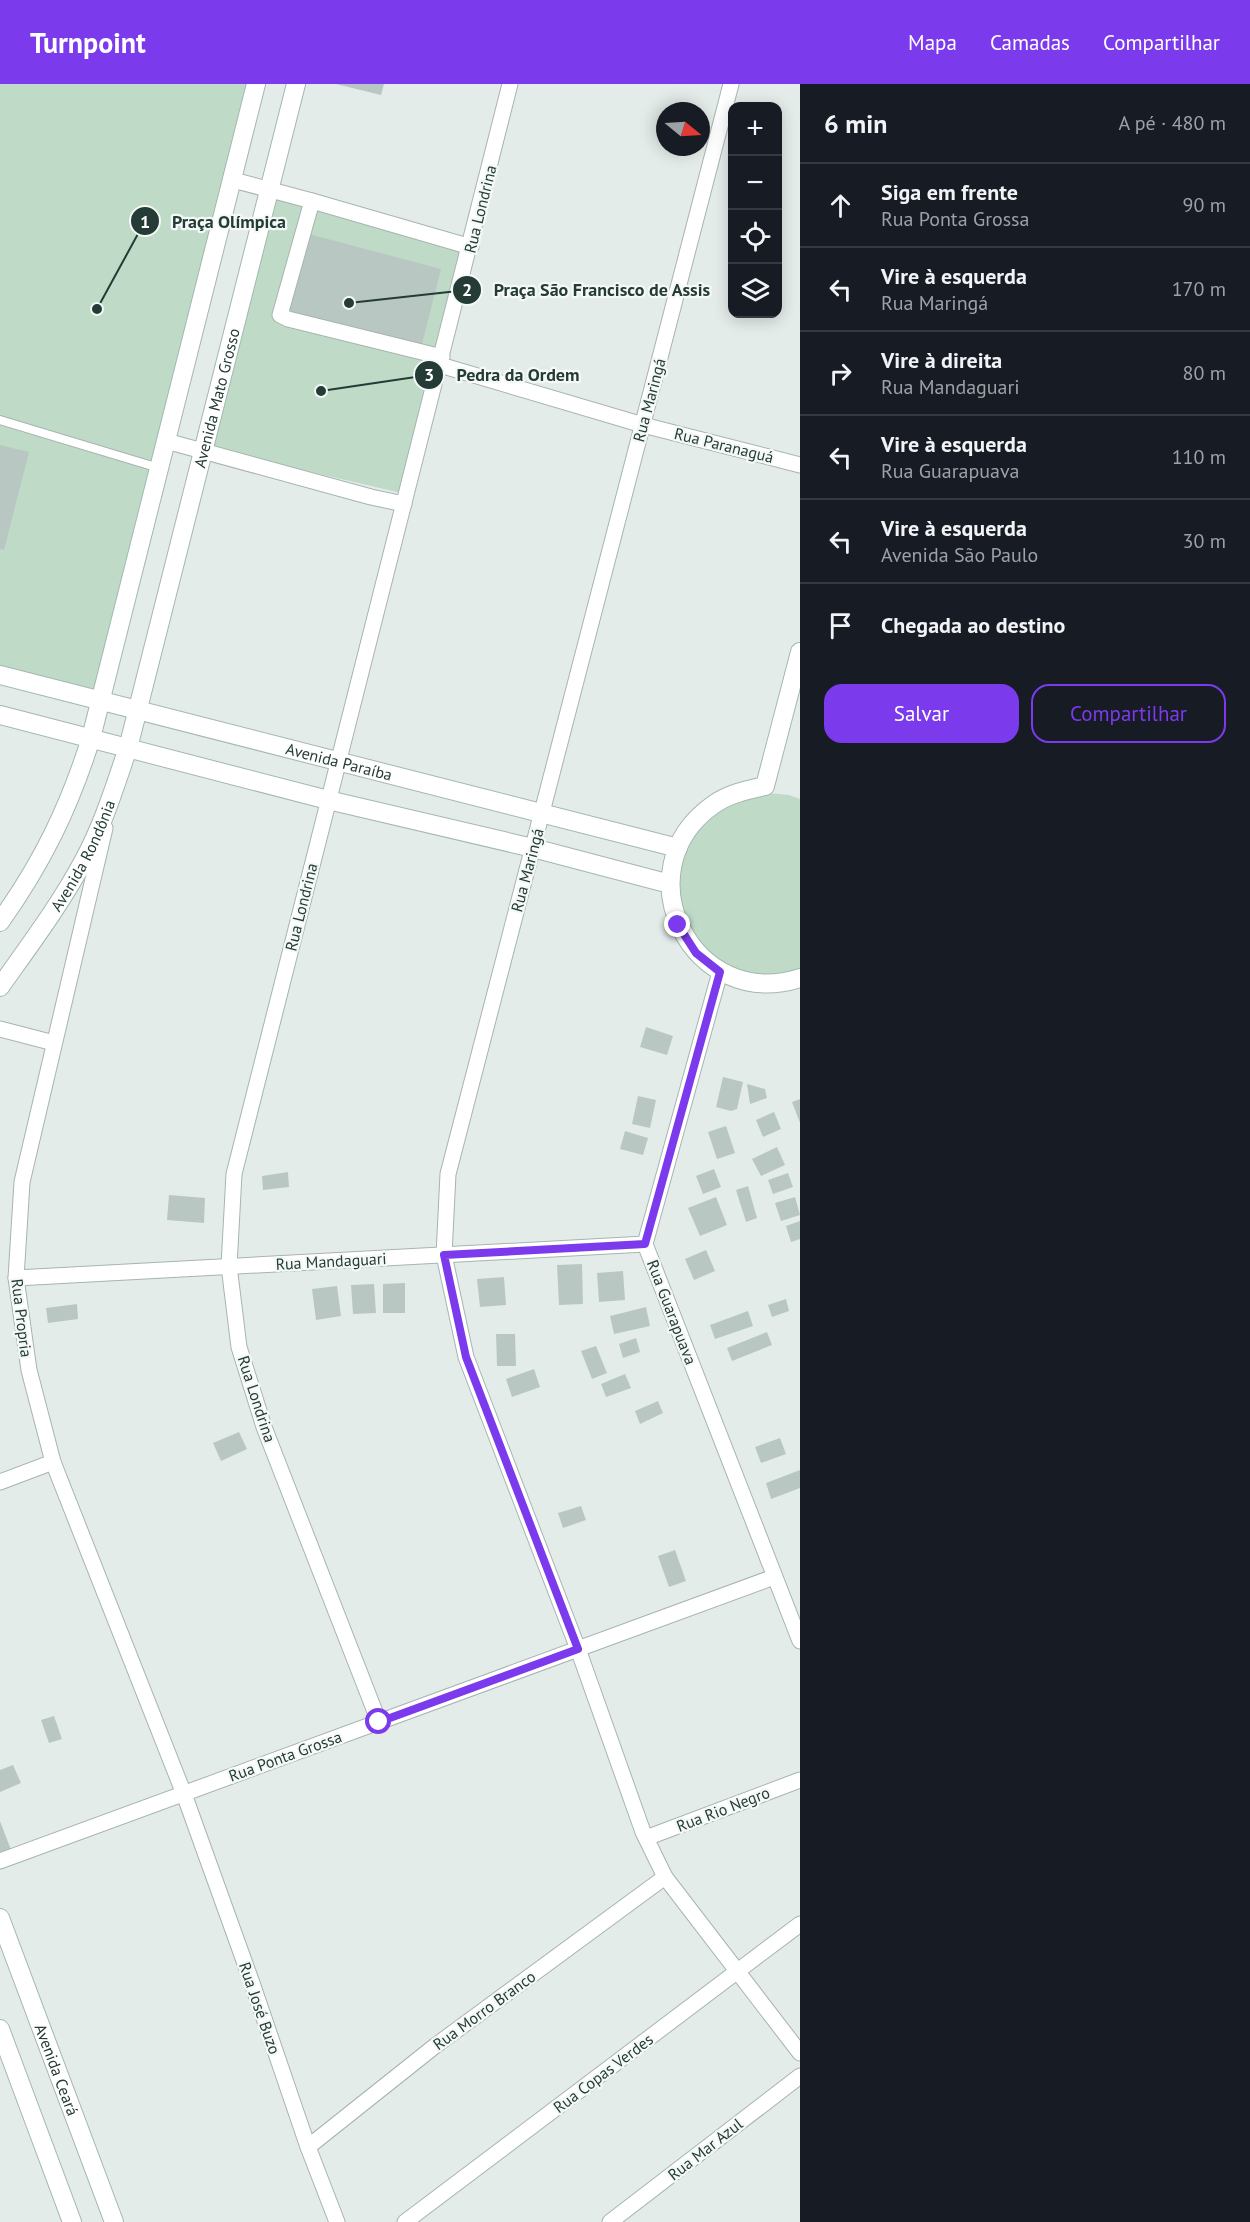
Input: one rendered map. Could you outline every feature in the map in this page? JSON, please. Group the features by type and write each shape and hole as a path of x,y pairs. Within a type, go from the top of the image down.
{"street":[{"path":"101,701 256,84"},
{"name":"Avenida Mato Grosso","path":"137,710 296,84"},
{"name":"Rua Londrina","path":"379,1722 264,1427 239,1347 229,1266 234,1174 471,247 510,84"},
{"name":"Rua Maringá","path":"731,84 448,1174 444,1255 466,1357 578,1649 646,1838 665,1877 800,2052"},
{"path":"233,180 471,247"},
{"name":"Rua Paranaguá","path":"312,201 280,315 288,320 441,361 643,425 800,465"},
{"path":"166,441 404,504"},
{"path":"800,652 765,786 738,792 713,805 693,824 678,848 670,884 678,925 696,953 720,972 736,979 755,983 772,984 800,978"},
{"name":"Avenida Paraíba","path":"0,675 678,848"},
{"name":"Avenida Rondônia","path":"0,922 51,842 79,777 101,701"},
{"name":"Avenida Rondônia","path":"0,987 43,927 85,859 114,790 128,748 137,710"},
{"path":"0,715 328,800 533,848 670,884"},
{"name":"Rua Propria","path":"114,790 22,1182 16,1278 29,1370 53,1462 184,1794"},
{"name":"Rua Guarapuava","path":"720,972 645,1244 800,1641"},
{"path":"0,1029 54,1043"},
{"name":"Rua Mandaguari","path":"16,1278 645,1244"},
{"path":"0,1482 53,1462"},
{"name":"Rua Ponta Grossa","path":"0,1861 774,1577"},
{"name":"Rua Rio Negro","path":"646,1838 800,1780"},
{"name":"Rua José Buzo","path":"184,1794 308,2147 337,2222"},
{"name":"Rua Morro Branco","path":"308,2147 435,2046 665,1877"},
{"name":"Avenida Ceará","path":"0,1918 114,2222"},
{"name":"Rua Copas Verdes","path":"405,2222 800,1924"},
{"path":"0,2029 72,2222"},
{"name":"Rua Mar Azul","path":"610,2222 800,2076"}],"lane":[{"path":"0,420 82,447 160,468"}],"green space":[{"path":"0,84 250,84 98,690 0,667"},
{"path":"273,197 465,249 401,493 208,448"},
{"path":"768,793 789,795 800,799 800,974 745,977 691,939 675,884 685,844 729,802"}],"building":[{"path":"336,84 384,84 381,95"},
{"path":"305,233 441,269 421,348 283,315"},
{"path":"0,445 29,452 4,550 0,549"},
{"path":"646,1027 673,1036 667,1055 640,1047"},
{"path":"723,1077 743,1082 737,1109 731,1111 716,1107"},
{"path":"747,1084 765,1089 767,1098 750,1104"},
{"path":"638,1096 656,1100 650,1128 632,1124"},
{"path":"800,1099 800,1123 792,1102"},
{"path":"774,1112 781,1129 763,1137 756,1120"},
{"path":"726,1126 735,1153 717,1159 708,1132"},
{"path":"625,1131 648,1138 643,1155 620,1149"},
{"path":"777,1147 785,1165 761,1176 752,1159"},
{"path":"714,1169 721,1187 703,1194 696,1176"},
{"path":"288,1172 289,1187 263,1190 262,1176"},
{"path":"788,1173 793,1187 773,1194 768,1180"},
{"path":"748,1186 757,1218 746,1222 736,1190"},
{"path":"169,1195 205,1198 204,1223 167,1220"},
{"path":"716,1197 727,1225 700,1236 688,1208"},
{"path":"795,1197 800,1215 781,1221 775,1203"},
{"path":"800,1221 800,1239 791,1242 786,1226"},
{"path":"706,1250 715,1271 694,1280 685,1259"},
{"path":"582,1264 583,1304 559,1305 557,1265"},
{"path":"623,1271 625,1300 599,1302 597,1273"},
{"path":"504,1277 506,1305 480,1307 477,1279"},
{"path":"405,1283 405,1313 383,1313 383,1284"},
{"path":"374,1284 376,1313 353,1314 351,1285"},
{"path":"337,1286 341,1316 316,1320 312,1289"},
{"path":"786,1299 789,1311 772,1317 768,1305"},
{"path":"77,1304 78,1319 48,1323 46,1308"},
{"path":"646,1307 650,1326 614,1334 610,1316"},
{"path":"748,1311 753,1326 715,1339 710,1325"},
{"path":"767,1332 772,1345 732,1361 727,1348"},
{"path":"496,1334 515,1334 516,1366 497,1366"},
{"path":"636,1338 640,1352 623,1358 619,1344"},
{"path":"596,1346 607,1373 592,1379 581,1351"},
{"path":"534,1369 540,1387 512,1397 506,1379"},
{"path":"625,1374 631,1388 606,1397 601,1384"},
{"path":"658,1401 663,1413 640,1424 635,1411"},
{"path":"239,1432 247,1449 221,1461 213,1443"},
{"path":"780,1438 786,1454 761,1463 755,1447"},
{"path":"800,1470 800,1488 771,1499 766,1483"},
{"path":"581,1506 586,1520 563,1528 558,1513"},
{"path":"675,1550 686,1581 669,1587 658,1556"},
{"path":"54,1716 62,1739 49,1743 41,1720"},
{"path":"13,1765 21,1783 0,1792 0,1770"},
{"path":"0,1821 11,1850 0,1854"}],"place":[{"name":"Praça São Francisco de Assis","path":"349,303"},
{"name":"Praça Olímpica","path":"97,309"},
{"name":"Pedra da Ordem","path":"321,391"}],"route":[{"path":"379,1722 578,1649 466,1357 444,1255 645,1244 720,972 696,953 678,925"}]}
